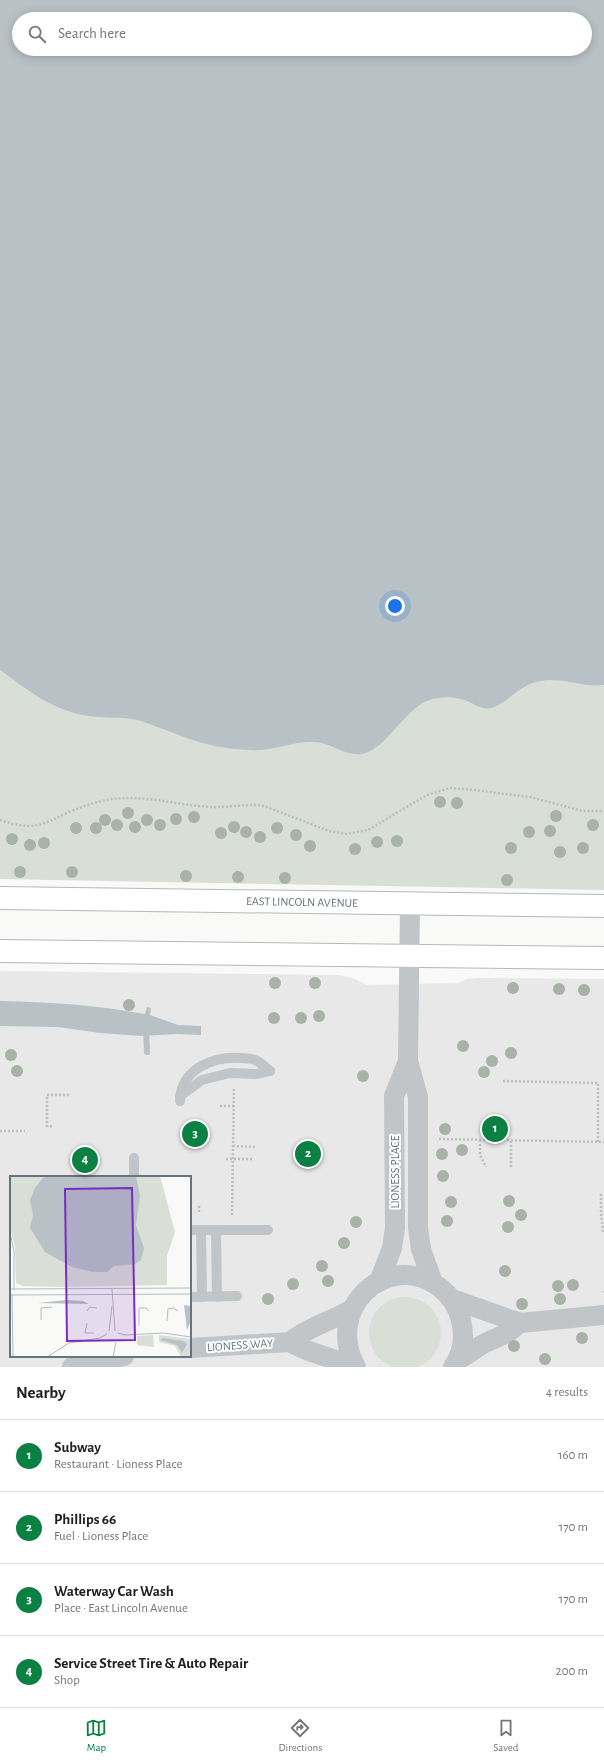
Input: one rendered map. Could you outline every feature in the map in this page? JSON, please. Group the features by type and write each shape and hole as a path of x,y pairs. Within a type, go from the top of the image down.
{"main road":[{"name":"EAST LINCOLN AVENUE","path":"0,898 604,906"},
{"path":"0,951 604,958"}],"street":[{"name":"LIONESS PLACE","path":"410,904 408,1061 418,1097 418,1228 422,1249 433,1283"},
{"name":"LIONESS PLACE","path":"379,1282 392,1248 395,1228 394,1096 408,1061"},
{"path":"355,1367 347,1346 346,1333 352,1309 359,1298 368,1289 379,1282 392,1277 406,1276 420,1278 433,1283 452,1299 460,1313 463,1329 463,1345 455,1364"},
{"path":"452,1299 520,1322 604,1315"},
{"name":"LIONESS WAY","path":"290,1342 299,1334 340,1316 352,1309"},
{"path":"455,1364 483,1344 507,1333 520,1322"},
{"name":"LIONESS WAY","path":"191,1348 290,1342 301,1349 332,1358 355,1367"},
{"path":"72,1367 119,1357"}],"lane":[{"path":"235,1058 254,1059 270,1071 257,1074 230,1073 202,1080 180,1098 181,1089 185,1081 197,1069 212,1061 235,1058"},
{"path":"134,1158 134,1176"},
{"path":"191,1230 268,1230"},
{"path":"201,1230 202,1297"},
{"path":"216,1230 217,1297"},
{"path":"191,1297 237,1296"}],"path":[{"path":"0,820 19,825 35,825 46,823 80,808 99,802 145,798 209,807 253,804 264,806 329,831 351,834 372,828 427,795 450,788 530,797 583,811 604,811"},
{"path":"503,1081 598,1083 598,1142"},
{"path":"232,1221 234,1082"},
{"path":"50,1127 47,1095 69,1096"},
{"path":"220,1106 234,1106"},
{"path":"0,1131 26,1132"},
{"path":"433,1139 604,1142"},
{"path":"480,1140 480,1155 486,1167"},
{"path":"511,1141 511,1167"},
{"path":"233,1146 255,1147"},
{"path":"226,1159 254,1159"},
{"path":"601,1194 603,1232"}],"shaded area":[{"path":"0,0 604,0 604,890 0,879"},
{"path":"0,0 604,0 604,685 587,685 545,680 524,687 491,708 482,708 464,700 454,698 432,699 410,713 378,746 370,751 355,754 326,744 314,742 298,743 257,750 224,748 192,740 135,719 95,717 64,710 52,705 0,670"},
{"path":"0,971 339,975 355,979 367,985 458,983 467,979 478,978 604,979 604,1367 0,1367"},
{"path":"0,1001 73,1004 145,1014 147,1007 151,1008 150,1015 178,1025 201,1026 201,1035 177,1034 142,1036 100,1033 58,1027 0,1026"},
{"path":"398,1298 412,1298 425,1303 435,1313 440,1326 440,1340 435,1353 425,1363 416,1367 394,1367 385,1363 375,1353 370,1340 370,1326 375,1313 385,1303"}],"waterway":[{"path":"146,1028 147,1052"}],"place":[{"name":"Subway","path":"495,1129"},
{"name":"Waterway Car Wash","path":"195,1134"},
{"name":"Phillips 66","path":"308,1154"},
{"name":"Service Street Tire & Auto Repair","path":"85,1160"}]}
